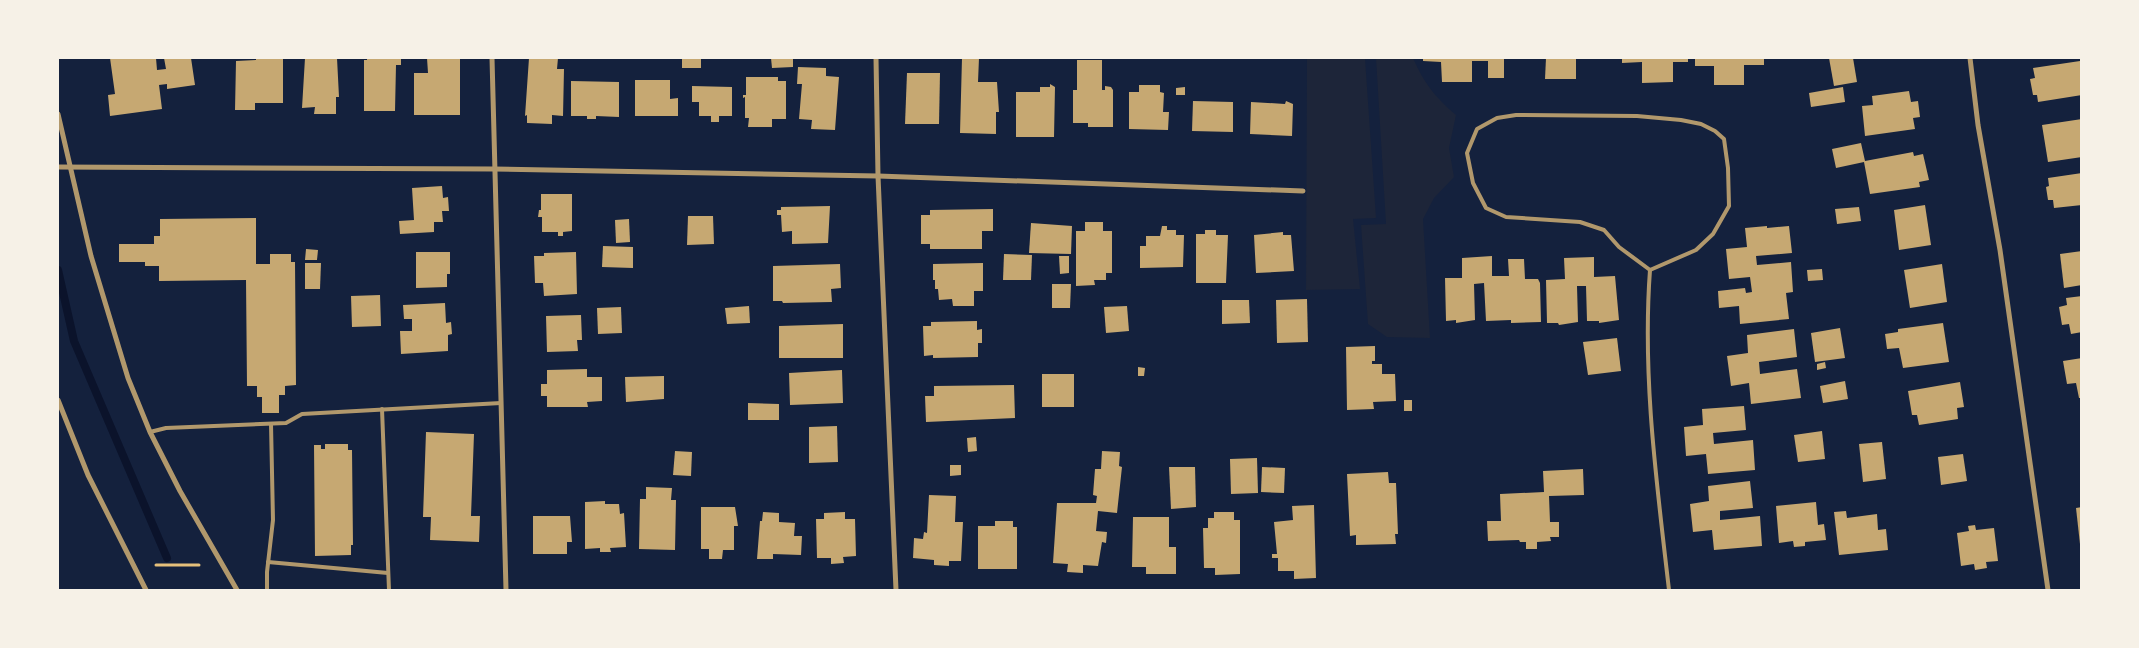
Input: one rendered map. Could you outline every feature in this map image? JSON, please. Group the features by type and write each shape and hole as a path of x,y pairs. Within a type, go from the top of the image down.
{"street":[{"path":"492,58 506,590"},
{"path":"876,58 878,176 896,590"},
{"path":"1970,58 1978,125 2001,260 2048,590"},
{"path":"58,114 91,256 109,321 128,378 150,432 180,490 237,590"},
{"path":"58,167 494,169 878,176 1303,191"},
{"path":"58,400 88,475 146,590"}],"lane":[{"path":"1516,114 1637,116 1701,124 1715,131 1724,139 1728,168 1729,206 1713,234 1696,250 1650,270 1619,247 1604,230 1580,222 1506,217 1486,208 1472,183 1467,153 1477,129 1497,118 1516,114"},
{"path":"1650,270 1648,301 1649,376 1658,492 1669,590"},
{"path":"150,432 166,428 286,423 302,414 501,403"},
{"path":"382,410 389,590"},
{"path":"267,590 268,562 274,520 271,424"},
{"path":"268,562 388,572"}],"path":[{"path":"156,565 199,565"}],"shaded area":[{"path":"1307,58 1365,58 1376,218 1353,219 1360,289 1306,290"},
{"path":"1376,58 1413,58 1421,75 1431,89 1456,115 1449,148 1454,177 1434,198 1423,219 1430,338 1387,337 1368,324 1361,225 1386,224"}],"building":[{"path":"110,58 156,58 157,70 166,69 164,58 191,58 195,85 167,89 167,84 159,85 162,109 110,116 108,95 115,94"},
{"path":"256,58 283,58 283,103 255,103 255,110 235,110 236,61 256,60"},
{"path":"305,58 337,58 339,97 336,97 336,114 314,114 315,107 302,108"},
{"path":"367,58 401,58 401,65 396,65 395,111 364,111 364,60 367,60"},
{"path":"427,58 460,58 460,115 414,115 414,73 428,73"},
{"path":"529,58 558,58 557,69 564,69 563,116 552,115 552,124 527,123 527,115 525,116"},
{"path":"682,58 701,58 701,68 682,68"},
{"path":"771,58 793,58 793,67 772,68"},
{"path":"962,58 979,58 978,82 997,82 999,112 996,112 996,134 960,133"},
{"path":"1423,58 1504,58 1504,78 1488,78 1488,61 1472,61 1472,82 1442,82 1441,62 1423,61"},
{"path":"1546,58 1576,58 1576,79 1545,79"},
{"path":"1622,58 1688,58 1688,62 1673,62 1673,82 1642,83 1642,62 1622,63"},
{"path":"1695,58 1764,58 1764,65 1744,65 1744,85 1714,85 1714,66 1695,66"},
{"path":"1829,58 1853,58 1857,82 1834,86"},
{"path":"1077,60 1102,60 1102,90 1105,90 1105,86 1111,87 1113,90 1113,127 1088,127 1088,123 1073,123 1073,90 1077,90"},
{"path":"2080,61 2082,95 2038,102 2037,95 2033,95 2030,79 2035,78 2033,68"},
{"path":"798,67 826,68 826,76 839,77 835,130 811,129 812,120 799,119 802,84 797,84"},
{"path":"907,73 940,73 939,124 905,124"},
{"path":"746,77 778,77 778,81 786,81 786,119 772,119 772,127 748,127 749,118 745,118 745,97 743,98 743,95 746,95"},
{"path":"635,80 670,80 670,99 678,98 678,116 635,116"},
{"path":"571,81 619,82 619,117 596,116 596,119 587,119 587,116 571,116"},
{"path":"1050,84 1055,87 1054,137 1016,137 1016,92 1040,92 1040,87 1050,87"},
{"path":"1139,85 1160,85 1160,92 1164,93 1163,112 1169,112 1168,130 1129,129 1129,92 1139,92"},
{"path":"692,86 732,87 732,116 719,116 719,122 711,122 711,116 699,116 699,102 692,102"},
{"path":"1185,87 1185,95 1176,95 1176,88"},
{"path":"1843,87 1845,102 1811,107 1809,93"},
{"path":"1909,91 1911,102 1918,101 1920,117 1913,118 1915,129 1865,136 1862,106 1873,105 1872,96"},
{"path":"1193,101 1233,102 1233,132 1192,131"},
{"path":"1286,101 1293,104 1292,136 1250,134 1251,102 1285,104"},
{"path":"2082,119 2082,157 2048,162 2042,125"},
{"path":"1861,143 1865,161 1913,152 1914,156 1923,154 1929,180 1919,182 1920,187 1870,194 1864,162 1836,168 1832,149"},
{"path":"2082,173 2082,205 2054,208 2053,200 2048,200 2046,187 2049,186 2048,178"},
{"path":"442,186 443,198 448,197 449,211 442,211 443,222 434,222 434,232 400,234 399,221 414,220 412,188"},
{"path":"541,194 572,194 572,231 563,232 563,236 558,236 558,232 542,232 542,217 538,217 539,210 541,210"},
{"path":"1925,205 1931,245 1899,250 1894,210"},
{"path":"830,206 828,243 792,244 792,231 782,232 781,215 777,215 777,210 781,210 781,207"},
{"path":"1859,207 1861,221 1837,224 1835,209"},
{"path":"993,209 993,231 982,231 982,249 930,249 930,244 921,244 921,215 930,215 930,210"},
{"path":"688,216 713,216 714,244 687,245"},
{"path":"256,218 256,264 270,264 270,254 291,254 291,262 295,262 296,385 285,386 285,395 279,395 279,413 262,413 262,397 257,397 257,386 247,386 246,280 159,281 159,266 145,266 145,262 119,262 119,244 154,244 154,236 160,236 160,219"},
{"path":"629,219 630,242 616,243 615,220"},
{"path":"1085,222 1103,222 1103,231 1112,231 1112,273 1106,273 1106,280 1094,280 1095,285 1076,286 1076,231 1085,231"},
{"path":"1031,223 1072,226 1071,254 1029,253"},
{"path":"1162,226 1167,226 1167,230 1176,230 1176,235 1184,235 1183,267 1140,268 1140,246 1146,246 1146,236 1160,236"},
{"path":"1767,226 1767,228 1789,226 1792,253 1756,256 1757,265 1791,262 1793,292 1786,293 1789,319 1740,324 1739,306 1719,308 1718,291 1745,288 1746,293 1752,292 1750,277 1729,279 1726,249 1747,247 1745,228"},
{"path":"1205,230 1216,230 1216,235 1228,235 1226,283 1196,283 1196,234 1205,234"},
{"path":"1283,232 1283,235 1291,235 1294,271 1256,273 1254,235"},
{"path":"603,246 633,247 633,268 602,267"},
{"path":"306,249 318,250 317,260 305,260"},
{"path":"2082,251 2082,285 2064,288 2060,254"},
{"path":"416,252 450,252 450,274 447,274 447,287 416,288"},
{"path":"576,252 577,294 544,296 543,283 535,283 534,256 544,256 544,253"},
{"path":"1004,254 1032,255 1031,280 1003,280"},
{"path":"1059,256 1069,256 1069,273 1060,274"},
{"path":"1492,256 1492,276 1509,276 1508,259 1524,259 1525,279 1538,279 1540,283 1541,322 1511,323 1511,320 1486,321 1484,283 1474,284 1475,320 1456,323 1456,320 1446,321 1445,278 1462,278 1462,258"},
{"path":"1594,257 1594,277 1615,276 1619,320 1599,323 1599,321 1587,321 1586,286 1577,286 1578,322 1559,325 1558,323 1547,323 1546,280 1565,279 1564,258"},
{"path":"305,263 321,263 320,289 305,289"},
{"path":"983,263 983,291 974,291 974,306 953,306 952,299 939,300 938,289 935,289 935,280 933,280 933,264"},
{"path":"840,264 841,288 831,289 832,302 783,303 782,301 773,301 773,266"},
{"path":"1942,264 1947,302 1910,308 1904,270"},
{"path":"1822,269 1823,280 1808,281 1807,270"},
{"path":"1052,284 1071,284 1070,308 1052,308"},
{"path":"380,295 381,326 352,327 351,296"},
{"path":"2082,296 2082,332 2071,334 2069,324 2062,325 2059,307 2067,305 2066,298"},
{"path":"1307,299 1308,342 1277,343 1276,300"},
{"path":"1222,300 1249,300 1250,323 1222,324"},
{"path":"445,303 446,323 451,322 452,334 448,335 448,351 401,354 400,331 412,331 412,319 404,319 403,305"},
{"path":"749,306 750,323 727,324 725,308"},
{"path":"1127,306 1129,331 1106,333 1104,307"},
{"path":"621,307 622,333 598,334 597,308"},
{"path":"581,315 582,340 577,340 578,351 547,352 546,316"},
{"path":"977,321 977,330 982,329 982,343 978,343 978,357 933,358 933,355 924,356 923,326 931,326 931,322"},
{"path":"1943,323 1949,362 1903,368 1899,348 1887,349 1885,334 1898,332 1898,329"},
{"path":"843,324 843,358 779,358 779,326"},
{"path":"1840,328 1845,358 1815,362 1811,333"},
{"path":"1794,329 1797,357 1759,362 1760,374 1797,369 1801,398 1751,404 1749,383 1731,386 1727,356 1748,353 1747,335"},
{"path":"1617,338 1621,371 1588,375 1583,342"},
{"path":"1375,346 1375,361 1372,361 1372,364 1382,364 1382,374 1395,374 1396,401 1373,402 1374,409 1347,410 1346,347"},
{"path":"2082,358 2082,398 2079,398 2076,383 2067,384 2063,361"},
{"path":"1825,362 1826,368 1817,370 1817,364"},
{"path":"1138,367 1145,368 1144,376 1138,376"},
{"path":"587,369 587,377 602,377 602,401 587,402 588,407 547,407 547,396 541,396 541,384 547,384 547,370"},
{"path":"842,370 843,403 790,405 789,373"},
{"path":"1042,374 1074,374 1074,407 1042,407"},
{"path":"664,376 664,399 626,402 625,377"},
{"path":"1845,381 1848,399 1823,403 1820,386"},
{"path":"1960,382 1964,407 1957,408 1958,419 1919,425 1917,415 1912,415 1908,391"},
{"path":"1014,385 1015,418 926,422 925,396 934,396 934,386"},
{"path":"1404,400 1412,400 1412,411 1404,411"},
{"path":"748,403 779,404 779,420 748,420"},
{"path":"1744,406 1746,430 1713,433 1714,444 1753,440 1755,470 1708,474 1706,454 1686,456 1684,427 1703,425 1702,409"},
{"path":"837,426 838,462 809,463 809,427"},
{"path":"1822,431 1825,459 1798,462 1794,435"},
{"path":"426,432 474,434 471,516 480,516 479,542 430,540 431,517 423,517"},
{"path":"976,437 977,451 968,452 967,438"},
{"path":"1882,442 1886,479 1863,482 1859,444"},
{"path":"325,444 348,444 348,450 352,450 353,545 351,545 351,555 315,556 314,445 321,445 321,449 325,449"},
{"path":"675,451 692,452 691,476 673,475"},
{"path":"1102,451 1120,452 1119,466 1122,467 1117,513 1098,511 1096,531 1107,532 1106,543 1102,542 1098,566 1083,565 1083,573 1067,572 1068,564 1053,563 1057,503 1096,503 1097,496 1093,495 1095,469 1101,469"},
{"path":"1963,454 1967,481 1941,485 1938,457"},
{"path":"1257,458 1258,493 1231,494 1230,459"},
{"path":"950,465 961,465 961,475 950,476"},
{"path":"1169,467 1195,467 1196,507 1171,509"},
{"path":"1262,467 1285,468 1284,493 1261,492"},
{"path":"1583,469 1584,495 1549,496 1550,522 1559,522 1559,537 1550,537 1551,541 1537,542 1537,549 1526,549 1526,542 1520,542 1519,540 1488,541 1487,521 1501,521 1500,494 1544,492 1543,471"},
{"path":"1388,472 1389,483 1396,483 1398,534 1395,534 1396,544 1356,545 1356,535 1350,536 1347,474"},
{"path":"1750,481 1753,508 1720,511 1720,520 1760,516 1762,546 1714,550 1712,530 1693,532 1690,504 1709,501 1708,486"},
{"path":"646,487 672,488 671,500 676,500 675,550 639,549 640,499 646,499"},
{"path":"929,495 956,496 955,522 963,522 961,561 949,561 949,566 934,565 934,560 913,558 914,538 923,539 924,532 927,533"},
{"path":"605,501 605,504 619,504 620,514 624,513 626,547 610,548 611,552 600,552 600,548 585,549 585,502"},
{"path":"1816,502 1818,525 1824,524 1826,540 1805,542 1805,546 1794,547 1793,541 1779,543 1776,506"},
{"path":"1314,505 1316,578 1294,579 1294,571 1278,571 1278,558 1272,558 1272,554 1277,554 1274,522 1293,520 1292,506"},
{"path":"701,507 735,507 738,526 734,526 734,550 723,550 722,559 709,559 709,549 701,549"},
{"path":"2082,507 2082,544 2080,544 2076,508"},
{"path":"1846,511 1847,518 1877,514 1878,530 1886,529 1888,550 1839,555 1834,512"},
{"path":"763,512 779,513 779,522 795,523 794,536 802,536 801,555 773,554 773,559 757,559 760,521 762,521"},
{"path":"845,512 845,519 855,519 856,556 843,557 844,563 831,564 831,558 817,558 816,519 824,519 824,513"},
{"path":"1214,512 1234,512 1234,520 1240,520 1240,574 1215,575 1215,568 1204,568 1203,528 1208,528 1208,518 1214,518"},
{"path":"533,516 570,516 572,542 567,542 567,554 533,554"},
{"path":"1133,517 1169,517 1169,547 1176,547 1176,574 1146,574 1146,567 1132,567"},
{"path":"995,521 1013,521 1013,527 1017,527 1017,569 978,569 978,526 995,526"},
{"path":"1975,525 1976,530 1994,528 1998,561 1986,562 1987,568 1975,570 1974,564 1961,566 1957,533 1969,531 1968,526"}],"waterway":[{"path":"58,270 74,341 167,558"}]}
